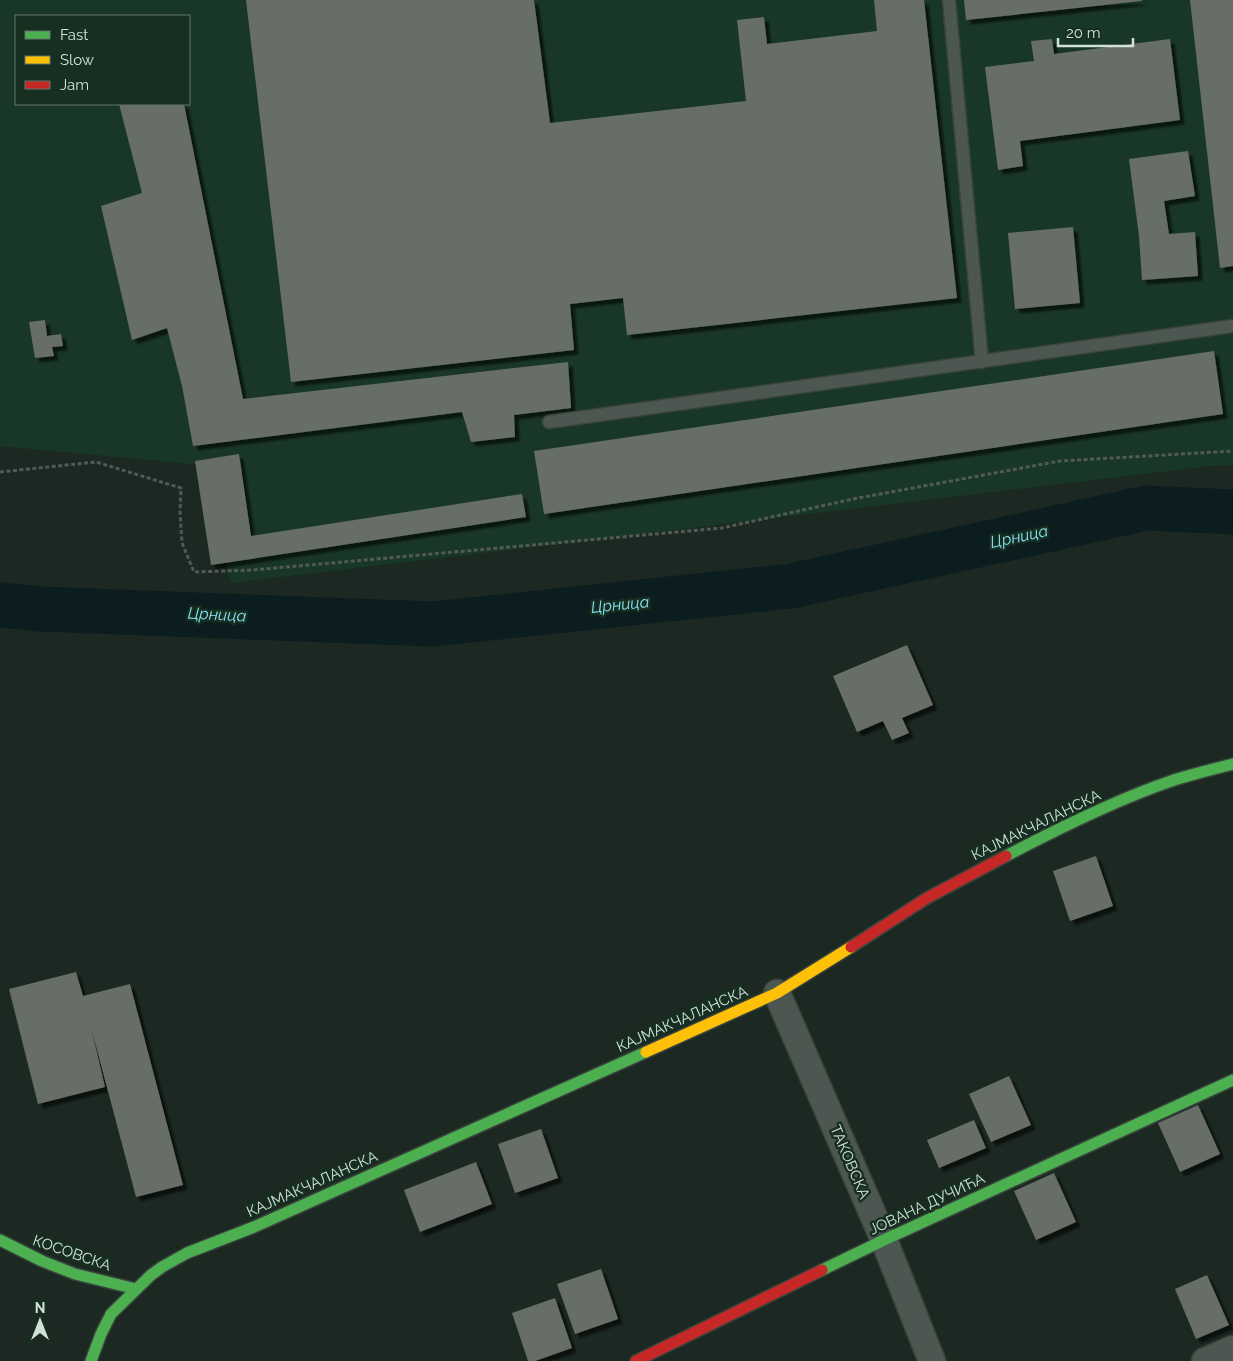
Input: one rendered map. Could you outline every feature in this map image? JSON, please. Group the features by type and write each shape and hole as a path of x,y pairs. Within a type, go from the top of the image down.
{"street":[{"name":"КАЈМАКЧАЛАНСКА","path":"91,1361 104,1328 114,1310 152,1274 193,1250 254,1227 777,992 927,898 1079,820 1142,792 1175,780 1233,764"},
{"name":"ТАКОВСКА","path":"777,992 884,1240 932,1361"},
{"name":"ЈОВАНА ДУЧИЋА","path":"636,1361 884,1240 1233,1080"},
{"name":"КОСОВСКА","path":"0,1240 38,1260 61,1269 136,1289"},
{"path":"1205,1361 1233,1349"}],"lane":[{"path":"949,0 982,362"},
{"path":"549,422 1233,326"}],"path":[{"path":"0,472 96,462 181,488 182,543 194,572 253,570 722,528 853,500 1060,461 1233,451"}],"shaded area":[{"path":"0,0 1233,0 1233,466 1219,465 231,583 203,465 0,446"}],"building":[{"path":"246,0 534,0 550,123 746,101 737,20 764,17 767,44 877,31 874,0 924,0 957,298 627,335 623,298 570,304 574,350 291,382"},
{"path":"964,0 1142,0 1142,1 966,20"},
{"path":"1190,0 1233,0 1233,266 1220,268"},
{"path":"1052,39 1054,54 1170,39 1180,120 1020,141 1023,166 998,170 985,67 1034,61 1031,41"},
{"path":"119,105 184,105 243,399 568,362 571,408 514,415 515,437 471,442 462,412 193,446 182,386 167,328 132,340 101,206 142,193"},
{"path":"1188,151 1195,196 1164,201 1169,234 1195,232 1198,276 1142,280 1139,236 1129,159"},
{"path":"1073,227 1080,303 1015,309 1008,233"},
{"path":"45,320 47,336 61,334 63,346 52,347 54,356 35,358 29,322"},
{"path":"1214,351 1223,414 544,514 534,451"},
{"path":"239,454 251,536 522,494 526,517 211,565 195,461"},
{"path":"907,645 933,705 902,718 909,733 892,740 883,721 857,732 833,676"},
{"path":"1096,856 1113,906 1070,921 1053,871"},
{"path":"76,972 83,996 130,984 183,1185 136,1197 91,1027 105,1087 38,1104 9,989"},
{"path":"1009,1076 1031,1125 991,1142 969,1094"},
{"path":"1198,1105 1220,1154 1180,1172 1158,1123"},
{"path":"974,1120 986,1148 939,1168 927,1140"},
{"path":"541,1129 558,1178 515,1193 498,1144"},
{"path":"476,1162 492,1204 420,1232 404,1190"},
{"path":"1054,1173 1076,1222 1036,1240 1014,1191"},
{"path":"601,1269 618,1319 575,1334 557,1284"},
{"path":"1207,1275 1229,1325 1196,1339 1175,1289"},
{"path":"555,1298 572,1348 535,1361 528,1361 512,1313"}],"waterway":[{"name":"Црница","path":"0,605 40,609 433,624 791,586 1147,508 1233,512"}],"traffic: fast":[{"path":"1006,856 1132,796 1174,780 1233,764"},
{"path":"91,1361 111,1314 151,1275 187,1253 254,1227 646,1052"},
{"path":"822,1270 1233,1080"},
{"path":"0,1240 42,1261 75,1274 136,1289"}],"traffic: slow":[{"path":"646,1052 777,993 851,947"}],"traffic: jam":[{"path":"851,947 927,898 1006,856"},
{"path":"636,1361 822,1270"}]}
